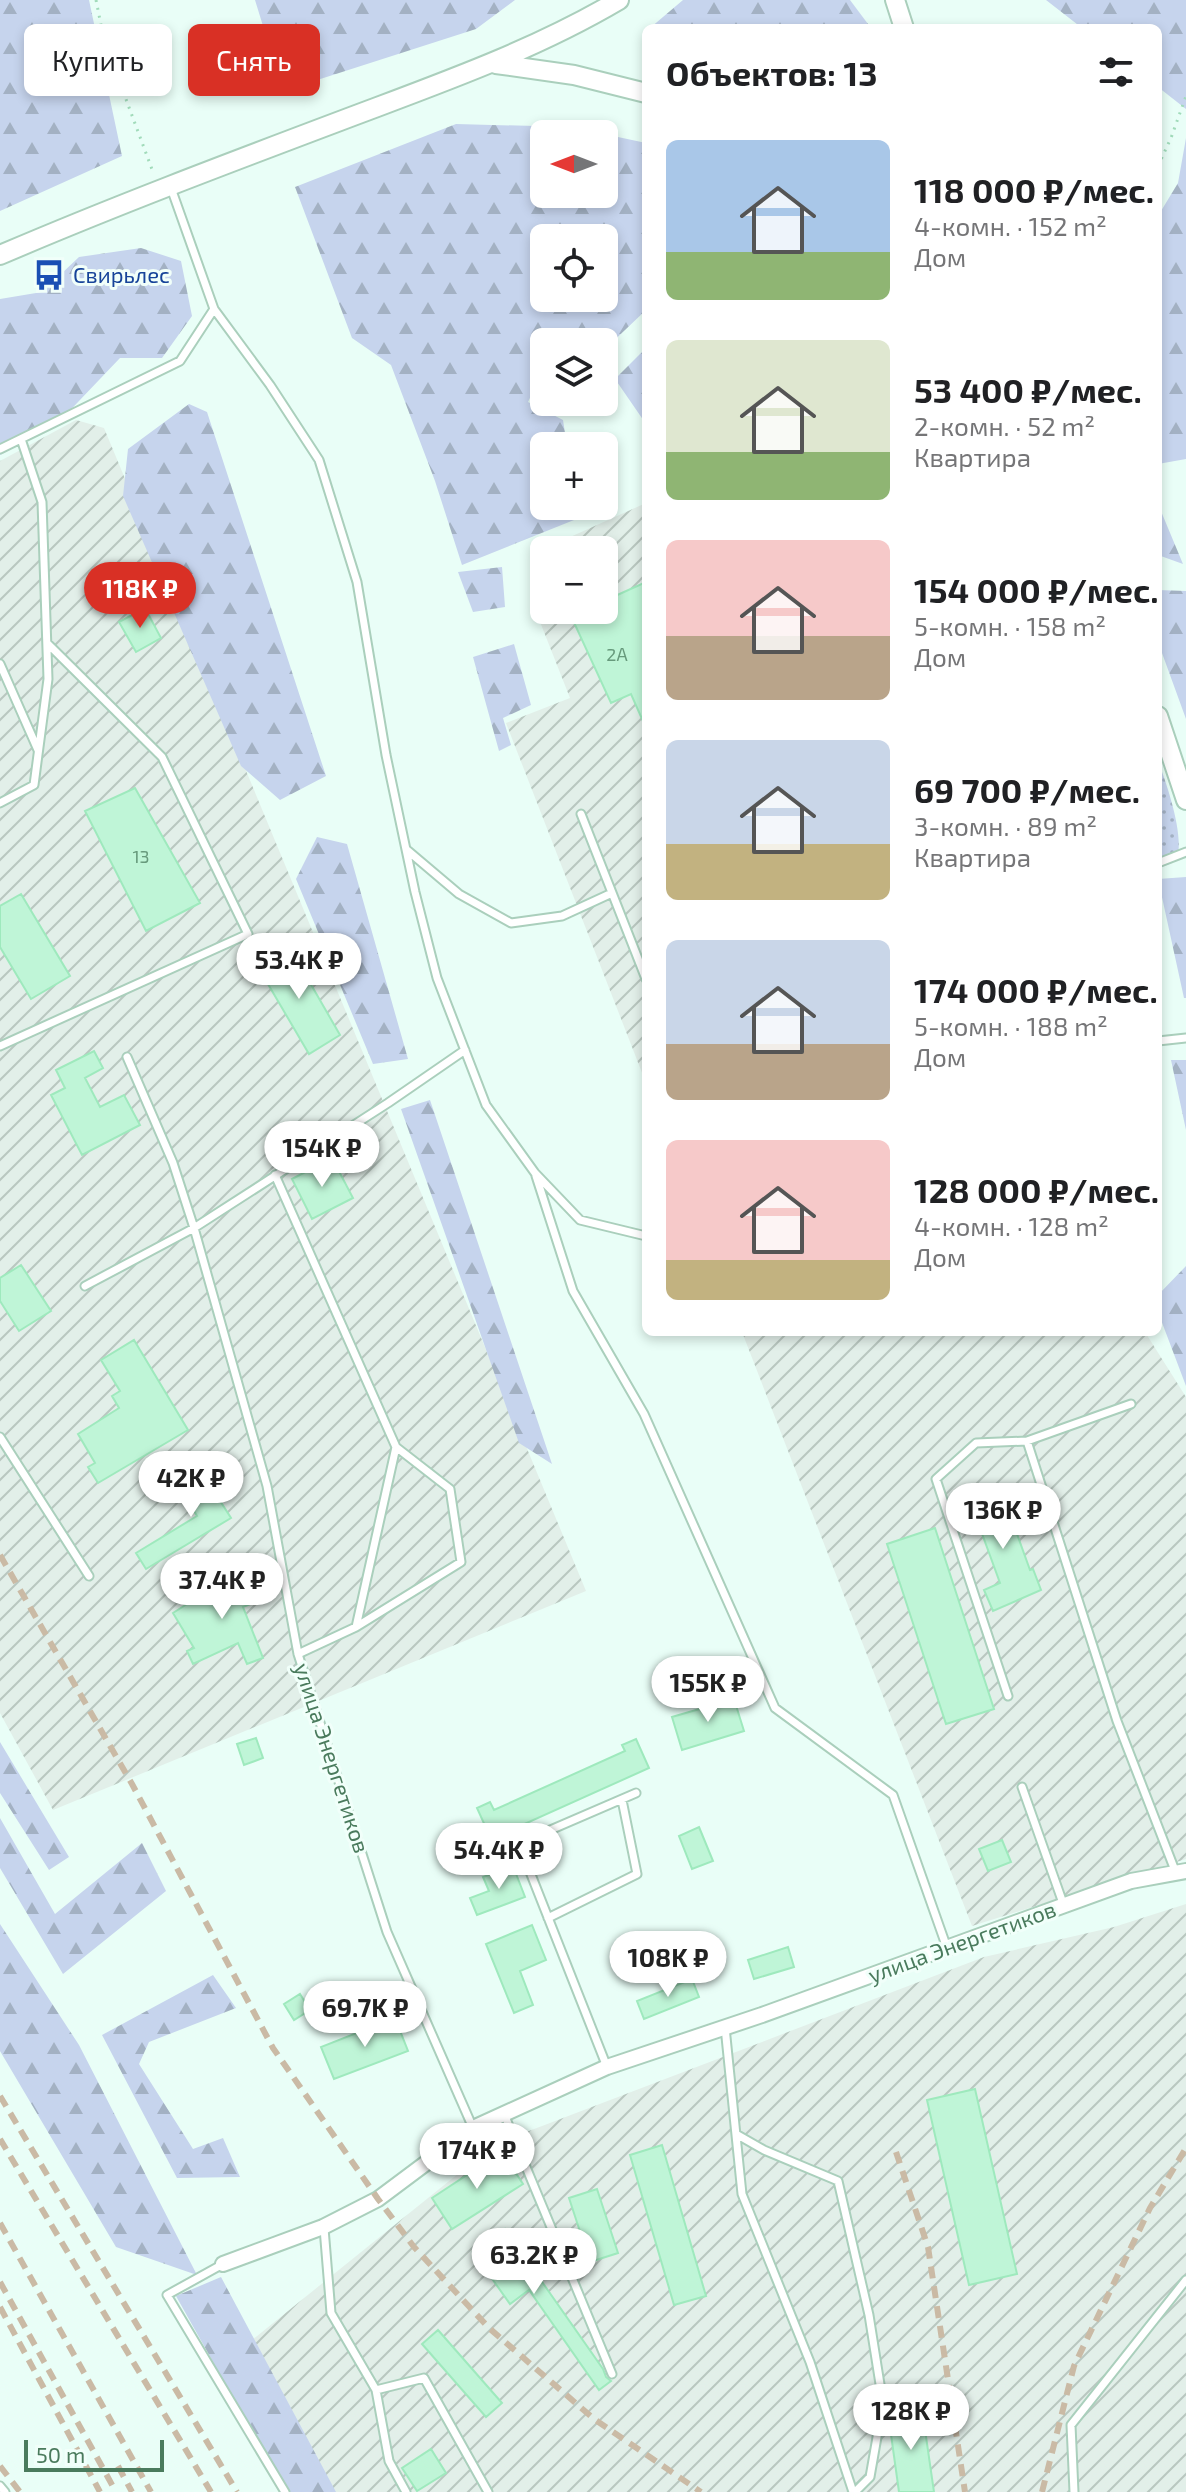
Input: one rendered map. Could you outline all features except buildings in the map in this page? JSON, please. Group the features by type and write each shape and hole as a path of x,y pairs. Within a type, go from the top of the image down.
{"street":[{"path":"0,255 165,188 494,63 581,22 619,0"},
{"path":"895,0 903,24"},
{"path":"494,63 574,75 642,92"},
{"path":"1162,728 1186,800"},
{"name":"улица Энергетиков","path":"223,2264 323,2227 378,2199 473,2128 607,2067 1131,1881 1181,1872"}],"lane":[{"path":"165,188 214,309 270,385 319,460 357,582 386,755 437,978 486,1105 535,1173 580,1220 642,1235"},
{"path":"0,449 180,361 214,309"},
{"path":"0,803 34,785 48,679 42,502 21,439"},
{"path":"0,1046 248,934 162,757 47,643"},
{"path":"0,664 39,751"},
{"path":"581,814 642,969"},
{"path":"406,848 459,894 511,923 562,916 612,893"},
{"path":"1162,861 1186,852"},
{"path":"1162,1041 1186,1038"},
{"path":"85,1286 194,1228 465,1050"},
{"name":"улица Энергетиков","path":"127,1057 173,1163 194,1228 267,1486 298,1654 387,1932 473,2128"},
{"path":"535,1173 573,1291 644,1414 775,1708 893,1795 947,1948"},
{"path":"275,1175 396,1447 450,1489 461,1562 356,1627 298,1654"},
{"path":"1008,1696 936,1479 976,1443 1027,1441 1131,1404"},
{"path":"0,1437 89,1576"},
{"path":"1027,1441 1117,1721 1181,1872"},
{"path":"356,1627 396,1447"},
{"path":"1022,1787 1064,1906"},
{"path":"483,1859 636,1793"},
{"path":"548,1918 637,1874 622,1800"},
{"path":"519,1844 607,2067"},
{"path":"725,2027 742,2194 810,2362 854,2492 870,2477 883,2403 869,2315 838,2181 764,2150 736,2134"},
{"path":"504,2114 612,2374"},
{"path":"323,2227 331,2313 376,2390 389,2461 406,2492"},
{"path":"223,2264 167,2295 285,2492"},
{"path":"1074,2492 1071,2425 1186,2280"},
{"path":"376,2390 424,2378 488,2492"},
{"path":"0,2486 5,2492"}],"path":[{"path":"96,0 104,40 140,143 165,188"},
{"path":"1162,157 1186,96"}],"shaded area":[{"path":"76,420 104,428 586,1591 53,1810 0,1713 0,461"},
{"path":"642,505 642,1073 506,723 570,698 541,624 618,624 618,536 572,536 608,520 618,520 618,516"},
{"path":"744,1336 1148,1336 1186,1397 1186,1859 972,1926"},
{"path":"1186,1904 1186,2492 304,2492 226,2361 495,2144 984,1957 1114,1927"}],"green space":[{"path":"0,0 89,0 94,24 24,24 24,96 109,96 122,156 0,211"},
{"path":"255,0 515,0 476,29 320,79 320,24 262,24"},
{"path":"683,0 850,0 868,24 655,24"},
{"path":"1046,0 1186,0 1186,109 1162,90 1162,24 1077,24"},
{"path":"456,124 530,126 530,208 618,208 618,137 642,142 642,314 618,337 618,328 530,328 530,416 555,416 563,420 565,432 530,432 530,520 574,520 462,565 435,481 391,365 352,338 295,187"},
{"path":"1186,138 1186,459 1162,463 1162,209 1178,183"},
{"path":"141,248 181,261 192,316 162,358 120,358 58,423 0,455 0,299 42,292 79,257"},
{"path":"642,352 642,418 618,383 618,376"},
{"path":"189,404 207,412 326,776 280,800 241,766 123,496 128,449"},
{"path":"1162,514 1183,564 1162,556"},
{"path":"502,567 505,607 473,612 458,572"},
{"path":"1162,590 1186,591 1186,719 1162,653"},
{"path":"514,644 531,705 503,718 511,745 499,751 473,657"},
{"path":"1162,772 1179,839 1176,860 1162,867"},
{"path":"317,837 347,844 408,1059 373,1064 296,879"},
{"path":"1186,877 1186,998 1162,897 1162,879"},
{"path":"1171,1060 1186,1060 1186,1130"},
{"path":"430,1100 552,1464 519,1443 401,1109"},
{"path":"1186,1266 1186,1386 1162,1323 1162,1291"},
{"path":"0,1742 69,1857 49,1870 0,1793"},
{"path":"0,1818 55,1914 142,1843 166,1891 63,1974 0,1868"},
{"path":"0,1924 79,2045 197,2275 116,2247 0,2051"},
{"path":"213,1975 236,2008 149,2042 139,2064 193,2149 223,2138 240,2177 177,2178 102,2035"},
{"path":"221,2277 336,2492 286,2492 176,2296"}],"railway":[{"path":"0,1555 132,1784 273,2048 378,2199 414,2247 489,2328 594,2419 701,2492"},
{"path":"0,2096 237,2492"},
{"path":"0,2139 211,2492"},
{"path":"1042,2492 1074,2366 1150,2208 1186,2148"},
{"path":"896,2152 928,2247 965,2492"},
{"path":"0,2223 151,2492"},
{"path":"0,2282 116,2492"},
{"path":"0,2307 100,2492"},
{"path":"0,2466 20,2492"},
{"path":"118,2466 132,2492"}],"place":[{"name":"Свирьлес","path":"49,275"}]}
